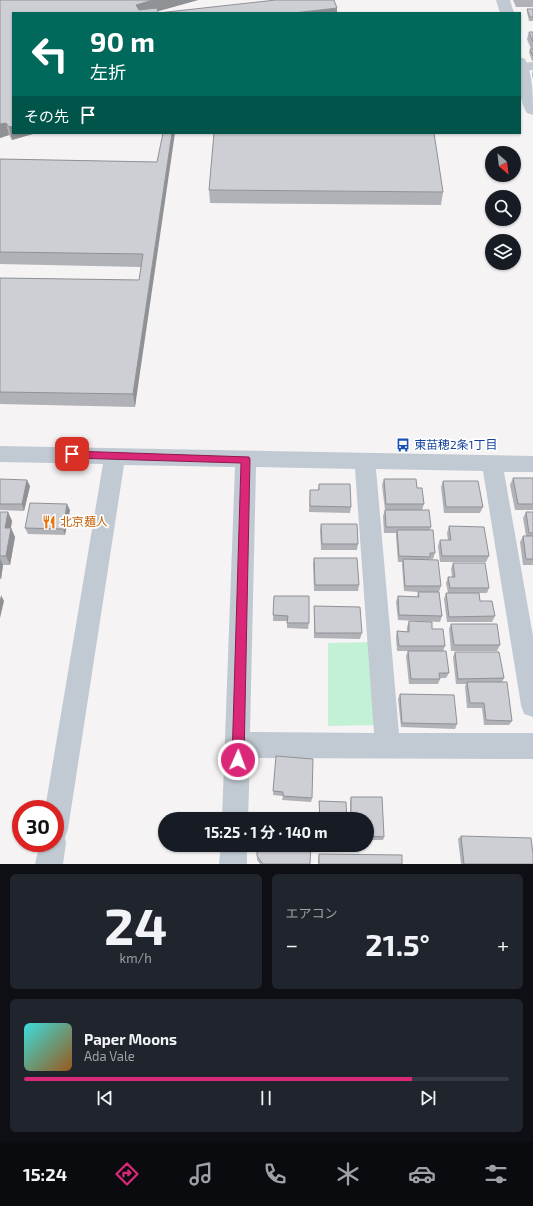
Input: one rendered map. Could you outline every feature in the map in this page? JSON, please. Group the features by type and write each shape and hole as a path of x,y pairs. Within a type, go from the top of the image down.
{"street":[{"path":"503,0 507,12"},
{"path":"525,65 533,110"},
{"path":"0,454 533,464"},
{"path":"60,800 115,455"},
{"path":"235,812 239,745 246,459"},
{"path":"365,461 387,745"},
{"path":"492,463 533,705"},
{"path":"239,745 533,746"},
{"path":"50,864 52,852"},
{"path":"233,864 234,852"}],"green space":[{"path":"373,642 377,725 328,726 328,643"}],"building":[{"path":"0,0 153,0 136,5 139,10 157,8 158,12 12,12 12,126 9,127 6,123 0,124"},
{"path":"276,0 334,0 337,8 303,12 167,12"},
{"path":"527,9 533,9 533,17 530,17"},
{"path":"529,32 533,32 533,42"},
{"path":"530,49 533,49 533,56"},
{"path":"163,134 172,134 133,394 0,392 0,278 139,280 143,254 0,252 0,159 157,162"},
{"path":"214,134 434,134 443,192 209,190"},
{"path":"513,478 533,478 533,504 518,504"},
{"path":"0,479 27,480 22,504 0,504"},
{"path":"384,479 416,479 417,488 422,488 424,504 386,504"},
{"path":"443,481 478,481 483,507 446,507"},
{"path":"319,484 350,484 351,507 310,506 310,490 319,490"},
{"name":"北京麺人","path":"30,503 67,504 63,529 25,528"},
{"path":"385,510 429,510 431,527 386,527"},
{"path":"0,512 8,512 5,528 11,528 6,556 0,556"},
{"path":"526,512 533,512 533,533 529,533"},
{"path":"321,524 357,524 358,544 322,544"},
{"path":"449,526 484,527 489,556 442,556 440,540 451,540"},
{"path":"397,530 433,530 435,553 430,553 430,557 399,556"},
{"path":"523,536 533,536 533,559 526,559"},
{"path":"314,558 357,558 359,585 315,585"},
{"path":"403,559 438,560 441,586 405,586"},
{"path":"453,563 485,563 489,588 450,588 448,577 455,577"},
{"path":"418,592 439,592 442,616 399,615 398,596 419,597"},
{"path":"446,593 479,593 480,601 492,601 495,616 449,617"},
{"path":"274,596 309,596 309,623 287,623 288,616 273,615"},
{"path":"314,606 360,607 362,633 315,633"},
{"path":"409,621 432,622 432,629 443,629 445,646 399,646 397,631 409,632"},
{"path":"451,624 497,624 500,645 454,645"},
{"path":"408,651 446,651 449,673 439,673 440,679 411,679"},
{"path":"455,652 499,652 504,678 458,679"},
{"path":"467,682 507,682 512,721 486,720 484,703 470,703"},
{"path":"400,694 454,695 457,724 402,723"},
{"path":"276,756 313,759 312,798 283,796 283,792 273,791"},
{"path":"351,797 382,797 384,837 374,836 374,812 351,812"},
{"path":"319,801 346,802 347,812 320,812"},
{"path":"461,836 531,838 533,864 464,864"},
{"path":"257,852 311,852 310,864 263,864 257,856"},
{"path":"319,854 402,855 402,864 319,864"}],"place":[{"name":"東苗穂2条1丁目","path":"403,445"},
{"name":"北京麺人","path":"49,522"}],"route":[{"path":"72,454 246,459 238,760"}]}
